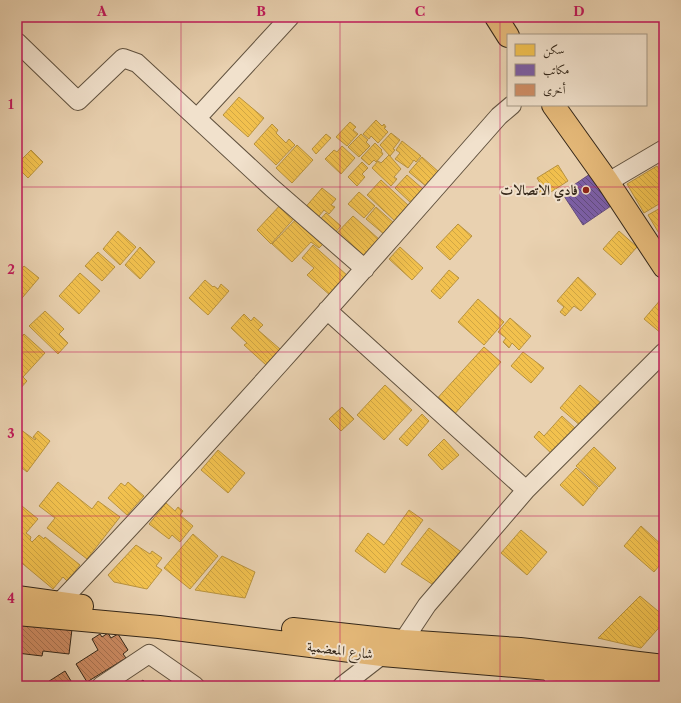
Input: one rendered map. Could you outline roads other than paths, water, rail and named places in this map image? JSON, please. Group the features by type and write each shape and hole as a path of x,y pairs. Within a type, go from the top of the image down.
{"main road":[{"path":"496,17 507,34"},
{"path":"554,106 608,182 664,267"},
{"name":"شارع المعضمية","path":"22,594 59,603 403,641 519,658 553,678 664,683"},
{"name":"شارع المعضمية","path":"17,614 159,627 382,655 519,658 664,666"}],"street":[{"path":"197,118 290,17"},
{"path":"17,42 78,101 123,58 137,62 272,188 365,269"},
{"path":"59,603 172,483 365,269 499,116 511,106"},
{"path":"608,182 664,149"},
{"path":"327,310 526,490"},
{"path":"342,686 382,655 403,641 427,605 526,490 664,352"},
{"path":"101,686 149,654 195,686"}],"place":[{"name":"فادي الاتصالات","path":"586,190"}]}
